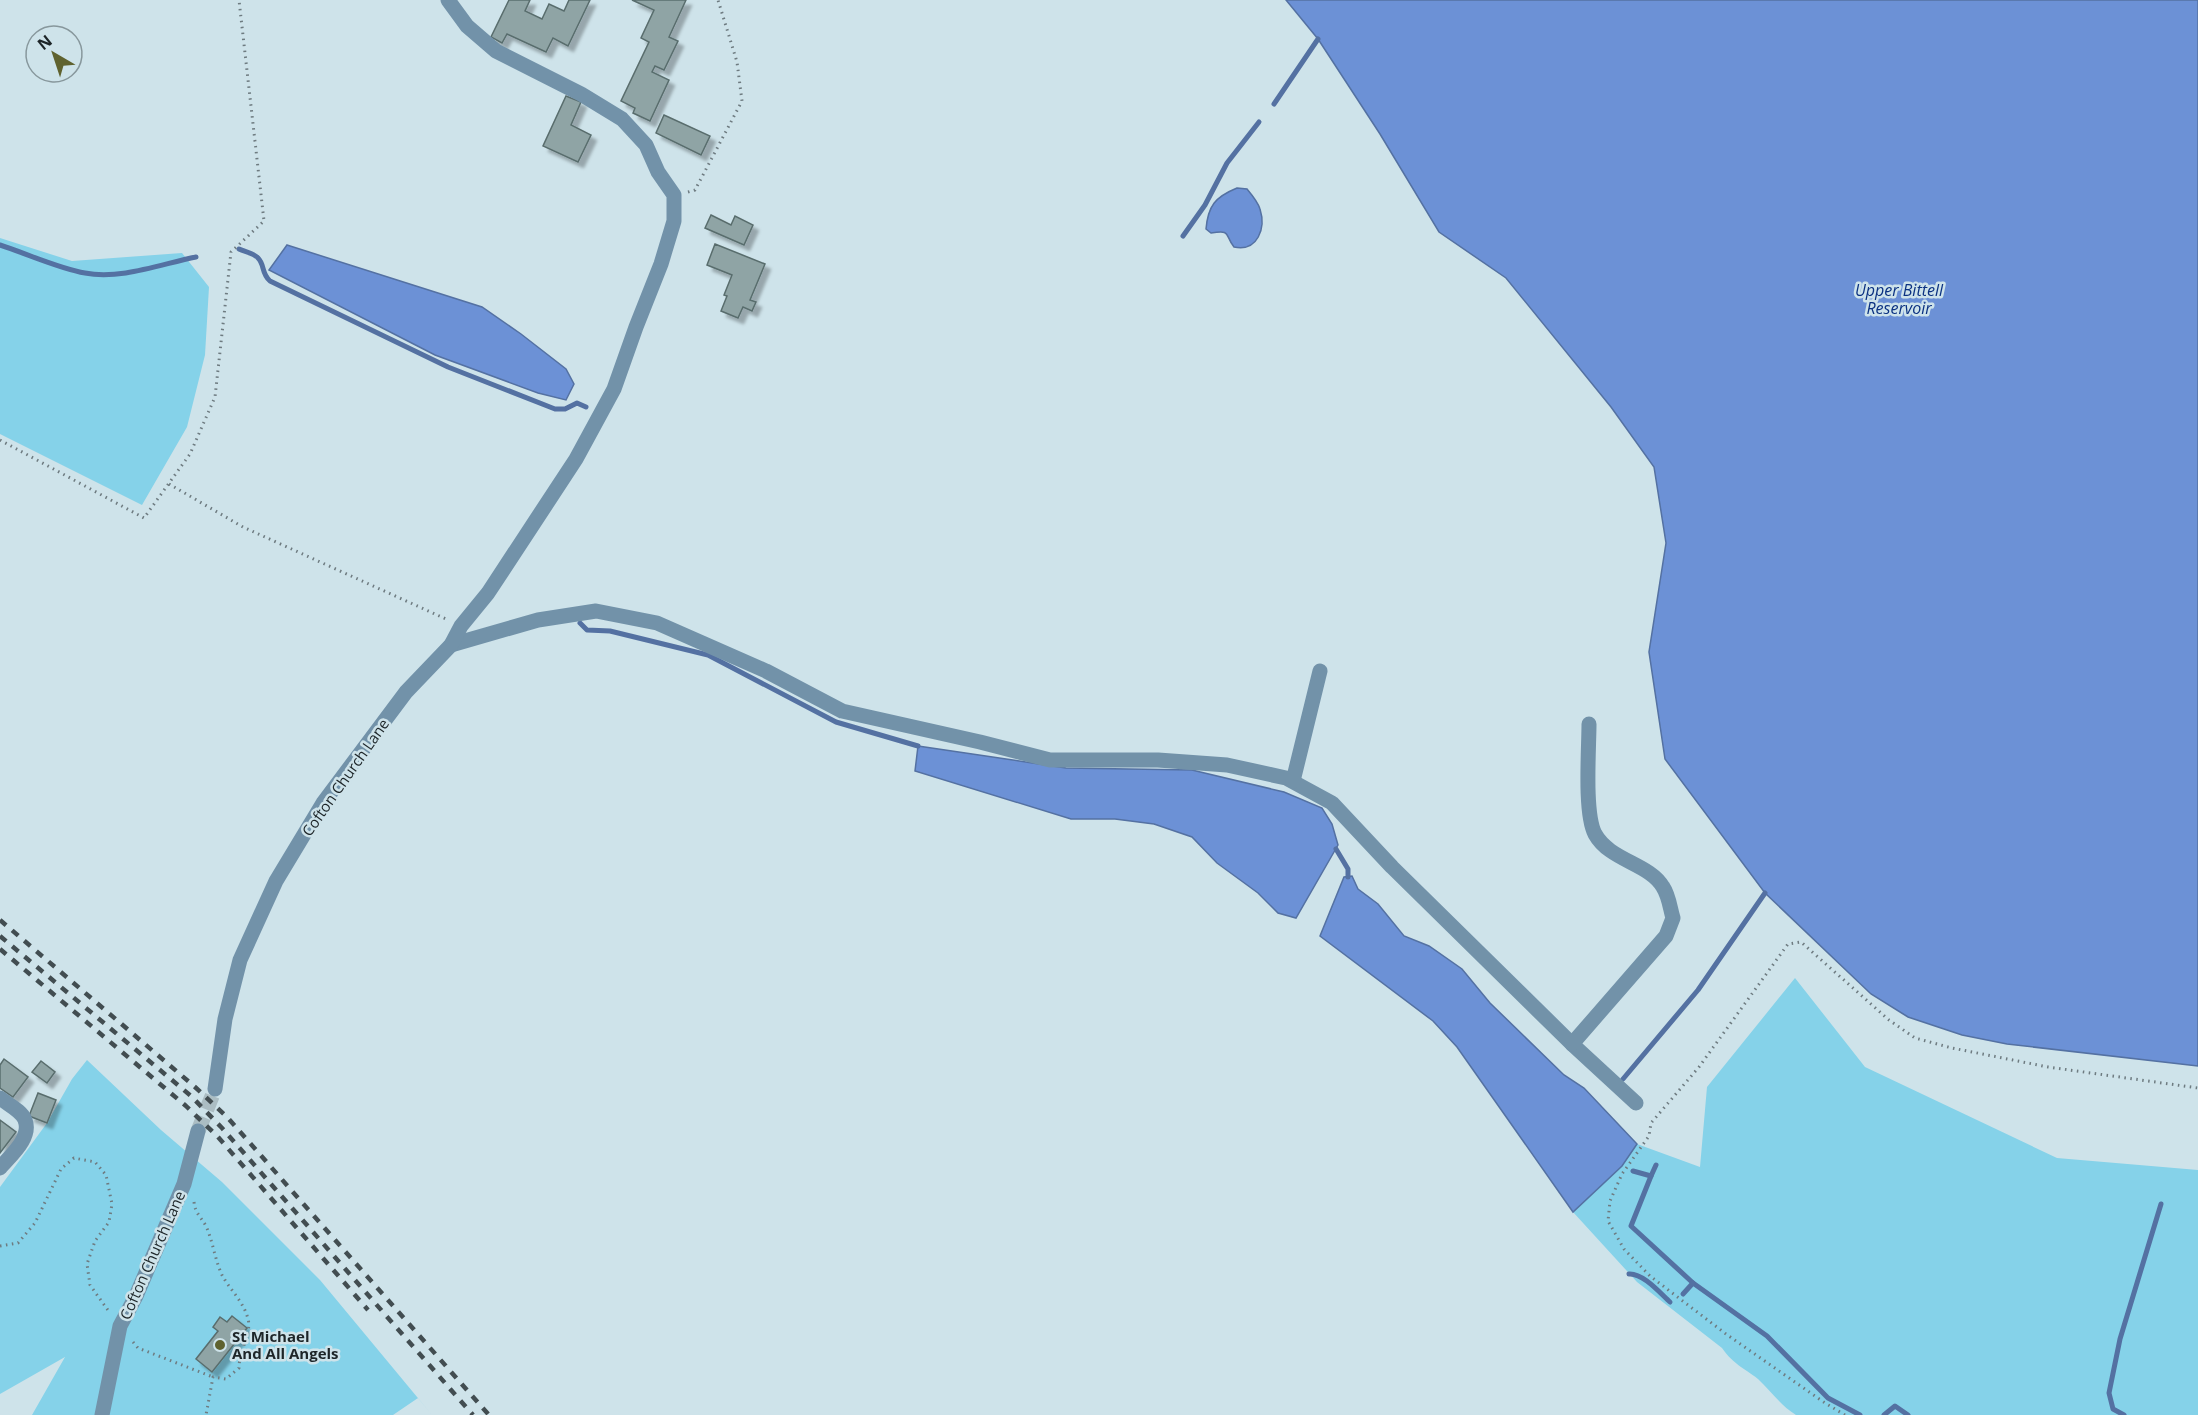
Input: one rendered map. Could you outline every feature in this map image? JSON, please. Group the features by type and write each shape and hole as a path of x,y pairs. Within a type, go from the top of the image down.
{"street":[{"path":"448,0 467,26 496,51 581,94 622,119 646,145 658,172 674,195"},
{"name":"Cofton Church Lane","path":"215,1089 225,1019 240,960 276,881 323,803 406,693 451,645 461,626 488,592 576,459 614,389 674,221 674,195"},
{"path":"451,645 538,620 596,610 657,623 766,671 842,711 1050,760 1158,760 1227,765 1286,778 1332,803 1392,867 1572,1044 1636,1103"},
{"path":"1293,782 1320,671"},
{"path":"1572,1044 1666,936 1674,918 1664,887 1650,873 1623,860 1595,834 1590,813 1589,724"},
{"path":"0,1098 20,1113 25,1120 25,1126 21,1143 0,1168"},
{"name":"Cofton Church Lane","path":"102,1415 120,1326 136,1296 184,1184 198,1131"}],"path":[{"path":"0,440 144,518 190,454 215,397 231,252 264,221 239,0"},
{"path":"674,195 695,190 742,101 737,62 718,0"},
{"path":"169,483 243,527 461,626"},
{"path":"1845,1415 1726,1334 1650,1276 1624,1249 1608,1221 1610,1201 1622,1174 1650,1136 1651,1123 1699,1067 1788,944 1801,942 1889,1020 1915,1038 1952,1048 2048,1067 2198,1088"},
{"path":"0,1246 18,1243 35,1223 61,1169 74,1158 95,1162 106,1175 112,1204 109,1222 95,1241 87,1264 90,1284 138,1348 213,1377 226,1379 238,1368 238,1356 249,1329 248,1319 222,1274 205,1224 194,1210"},
{"path":"206,1415 213,1377"}],"shaded area":[{"path":"0,238 72,261 182,253 209,287 205,355 187,427 142,505 0,434"},
{"path":"1795,978 1865,1067 2057,1158 2198,1170 2198,1415 1796,1415 1722,1348 1637,1282 1573,1212 1622,1166 1637,1144 1700,1167 1707,1087"},
{"path":"87,1060 161,1130 222,1182 320,1280 418,1398 393,1415 32,1415 65,1357 0,1394 0,1187 47,1123 72,1079"}],"water":[{"name":"Upper Bittell Reservoir","path":"1286,0 2198,0 2198,1066 2007,1044 1962,1035 1908,1017 1871,994 1765,893 1665,759 1649,652 1666,543 1654,467 1611,407 1506,278 1439,232 1380,134 1318,39"},
{"path":"1237,188 1247,189 1258,204 1262,216 1261,231 1258,237 1249,246 1242,248 1234,247 1227,234 1211,233 1206,229 1214,203"},
{"path":"287,245 482,307 566,369 574,384 566,400 538,393 435,355 269,270"},
{"path":"918,746 1066,768 1192,770 1284,792 1322,808 1332,824 1338,845 1296,918 1278,913 1258,893 1217,863 1192,837 1154,824 1115,819 1071,819 915,771"},
{"path":"1352,876 1358,889 1378,904 1404,936 1429,946 1462,969 1490,1003 1564,1075 1584,1088 1637,1144 1622,1166 1573,1212 1457,1047 1433,1021 1320,936 1344,877"}],"building":[{"path":"509,0 530,0 525,11 542,19 549,4 564,11 569,0 590,0 568,46 553,38 546,52 507,34 502,43 491,37"},
{"path":"632,0 686,0 669,37 678,41 664,70 655,66 652,72 669,80 650,121 633,113 635,108 621,101 649,42 641,38 654,10"},
{"path":"566,96 581,102 571,125 591,135 578,162 543,146"},
{"path":"664,115 710,136 701,155 656,133"},
{"path":"711,215 731,225 735,216 753,225 744,245 705,228"},
{"path":"715,244 765,264 750,300 756,302 752,311 743,307 738,318 721,311 727,296 724,295 732,275 707,265"},
{"path":"4,1059 28,1077 13,1097 0,1088 0,1065"},
{"path":"41,1061 55,1072 47,1083 32,1072"},
{"path":"38,1093 56,1100 47,1123 29,1116"},
{"path":"0,1120 16,1132 0,1153"},
{"name":"St Michael And All Angels","path":"232,1316 247,1328 212,1372 196,1359 218,1331 213,1327 220,1317 227,1322"}],"waterway":[{"path":"1274,104 1318,39"},
{"path":"1183,236 1205,205 1227,163 1259,122"},
{"path":"0,245 65,268 98,275 126,273 196,257"},
{"path":"239,249 258,258 270,281 448,367 555,409 565,409 577,403 586,407"},
{"path":"580,623 587,630 610,631 708,655 836,722 918,746"},
{"path":"1336,849 1348,869 1348,877"},
{"path":"1623,1079 1698,990 1765,893"},
{"path":"1651,1176 1656,1165"},
{"path":"1633,1171 1651,1176 1631,1226 1693,1283 1767,1336 1828,1398 1860,1415"},
{"path":"2124,1415 2113,1409 2109,1393 2120,1339 2161,1204"},
{"path":"1629,1274 1645,1280 1670,1302"},
{"path":"1683,1294 1693,1283"},
{"path":"1884,1415 1895,1406 1908,1415"}],"tunnel":[{"path":"198,1131 215,1089"}],"railway":[{"path":"0,920 227,1117 489,1415"},
{"path":"0,936 191,1096 222,1128 473,1415"},
{"path":"0,949 186,1106 218,1137 368,1310"}],"place":[{"name":"St Michael And All Angels","path":"220,1345"}]}
